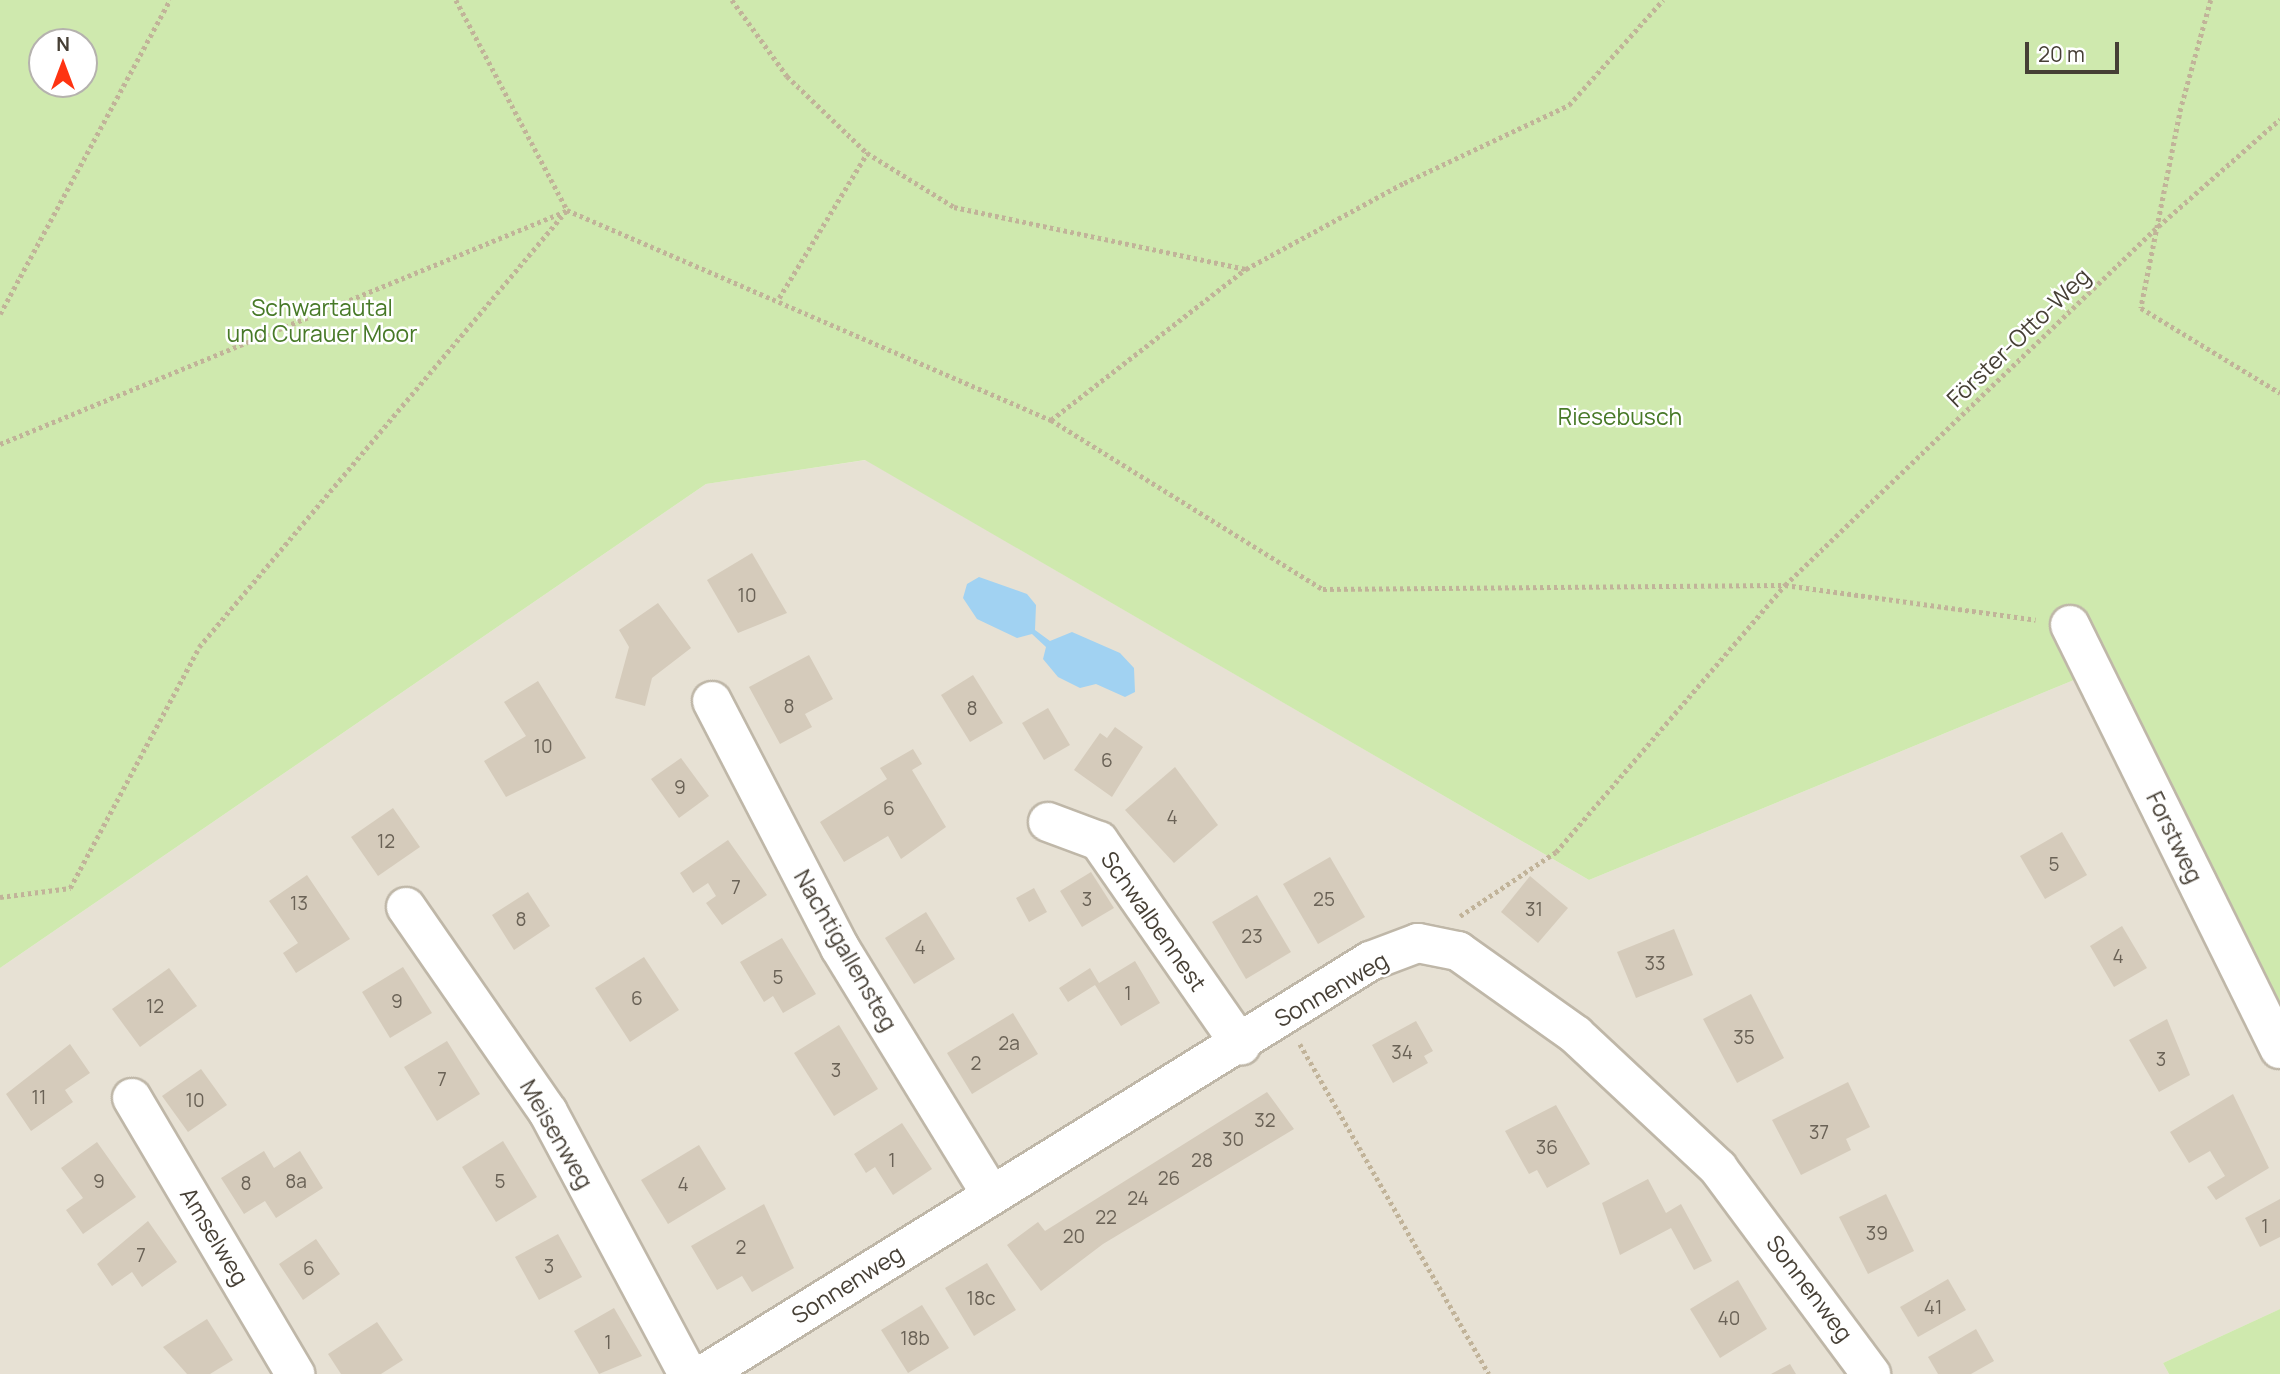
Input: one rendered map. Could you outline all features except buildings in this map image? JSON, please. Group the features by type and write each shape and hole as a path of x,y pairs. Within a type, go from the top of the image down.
{"street":[{"name":"Forstweg","path":"2070,625 2280,1049"},
{"name":"Nachtigallensteg","path":"712,701 840,948 991,1194"},
{"name":"Schwalbennest","path":"1048,822 1099,841 1241,1045"},
{"name":"Meisenweg","path":"406,907 548,1112 688,1374"},
{"name":"Sonnenweg","path":"704,1374 991,1194 1241,1045 1370,961 1418,943 1458,951 1576,1035 1718,1168 1871,1374"},
{"name":"Amselweg","path":"132,1098 295,1374"}],"path":[{"path":"0,314 170,0"},
{"path":"456,0 566,210 779,298 1051,420 1323,589 1785,585 2070,625"},
{"path":"732,0 787,76 867,153 954,207 1246,269"},
{"path":"1051,420 1246,269 1405,183 1569,105 1663,0"},
{"path":"2211,0 2153,231 2141,308 2280,393"},
{"name":"Förster-Otto-Weg","path":"1418,943 1556,852 1785,585 2153,231 2280,119"},
{"path":"779,298 867,153"},
{"path":"0,444 566,210"},
{"path":"0,897 70,888 199,647 566,210"},
{"path":"1282,1016 1489,1374"}],"shaded area":[{"path":"866,460 1589,880 2108,666 2280,1026 2280,1309 2163,1363 2169,1374 0,1374 0,968 706,484"}],"green space":[{"name":"Riesebusch","path":"0,0 2280,0 2280,1026 2108,666 1589,880 865,460 706,484 0,968"},
{"path":"2280,1309 2280,1374 2169,1374 2163,1363"}],"water":[{"path":"979,577 1027,594 1036,605 1035,630 1050,641 1072,632 1120,653 1134,668 1135,692 1125,697 1096,684 1080,688 1058,677 1043,659 1046,647 1032,634 1017,638 977,619 963,598 967,584"}],"park label":[{"name":"Schwartautal und Curauer Moor","path":"322,320"}]}
